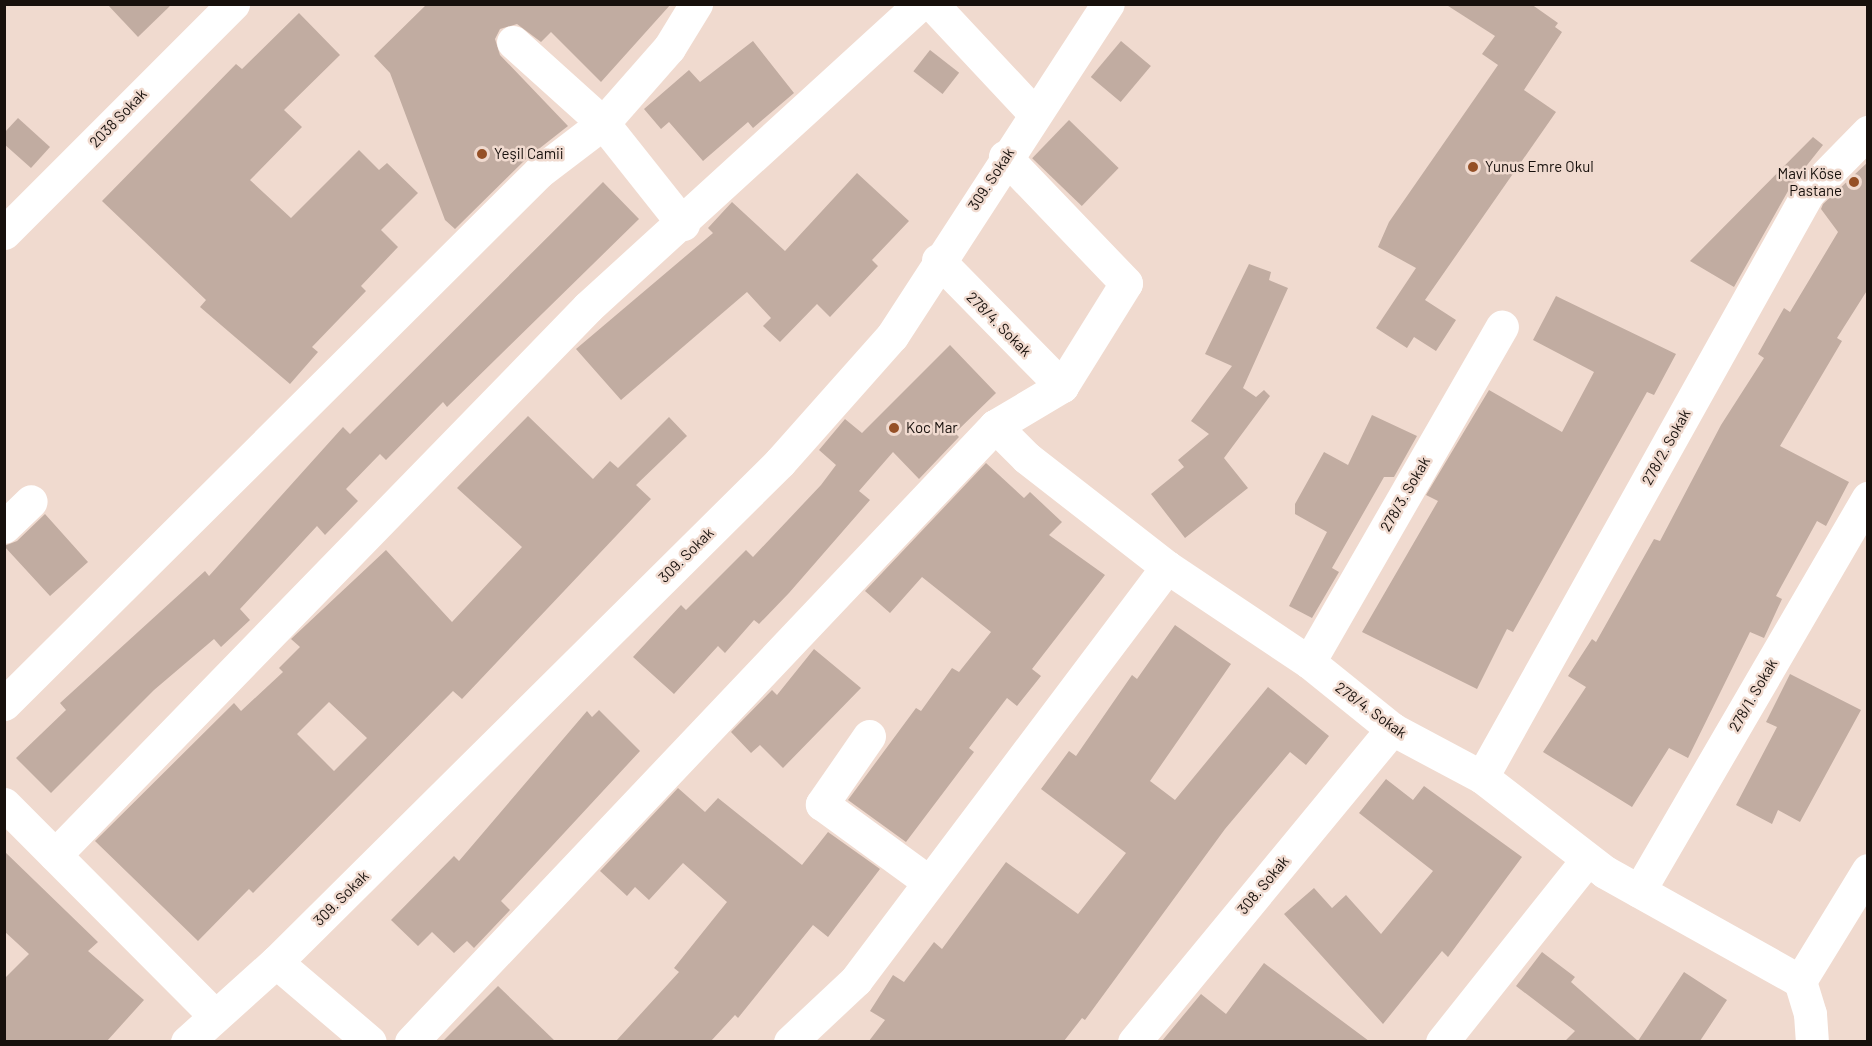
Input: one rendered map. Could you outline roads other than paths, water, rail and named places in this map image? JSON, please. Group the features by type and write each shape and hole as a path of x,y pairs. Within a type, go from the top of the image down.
{"street":[{"name":"2038 Sokak","path":"4,233 233,4"},
{"path":"4,704 539,172 603,123 669,48 696,4"},
{"path":"55,855 588,307 683,224 920,4"},
{"path":"932,4 1035,114"},
{"name":"309. Sokak","path":"188,1041 214,1015 276,962 780,462 892,336 1005,157 1108,4"},
{"path":"513,42 603,123 683,224"},
{"name":"278/2. Sokak","path":"1482,777 1808,193 1868,132"},
{"path":"411,1041 995,426 1062,386 1126,283 1005,157"},
{"name":"278/4. Sokak","path":"938,260 1062,386"},
{"name":"278/3. Sokak","path":"1309,662 1502,326"},
{"name":"278/4. Sokak","path":"995,426 1027,458 1167,567 1309,662 1392,729 1482,777 1587,860 1800,981"},
{"name":"278/1. Sokak","path":"1639,891 1868,498"},
{"path":"4,527 31,501"},
{"path":"790,1041 856,980 1167,567"},
{"name":"308. Sokak","path":"1134,1041 1392,729"},
{"path":"869,736 822,804 929,882"},
{"path":"4,804 214,1015"},
{"path":"1442,1041 1587,860"},
{"path":"1812,1041 1810,1014 1800,981 1868,870"},
{"path":"276,962 370,1041"}],"place":[{"name":"Yeşil Camii","path":"482,154"},
{"name":"Yunus Emre Okul","path":"1473,167"},
{"name":"Mavi Köse Pastane","path":"1854,182"},
{"name":"Koc Mar","path":"894,428"}]}
